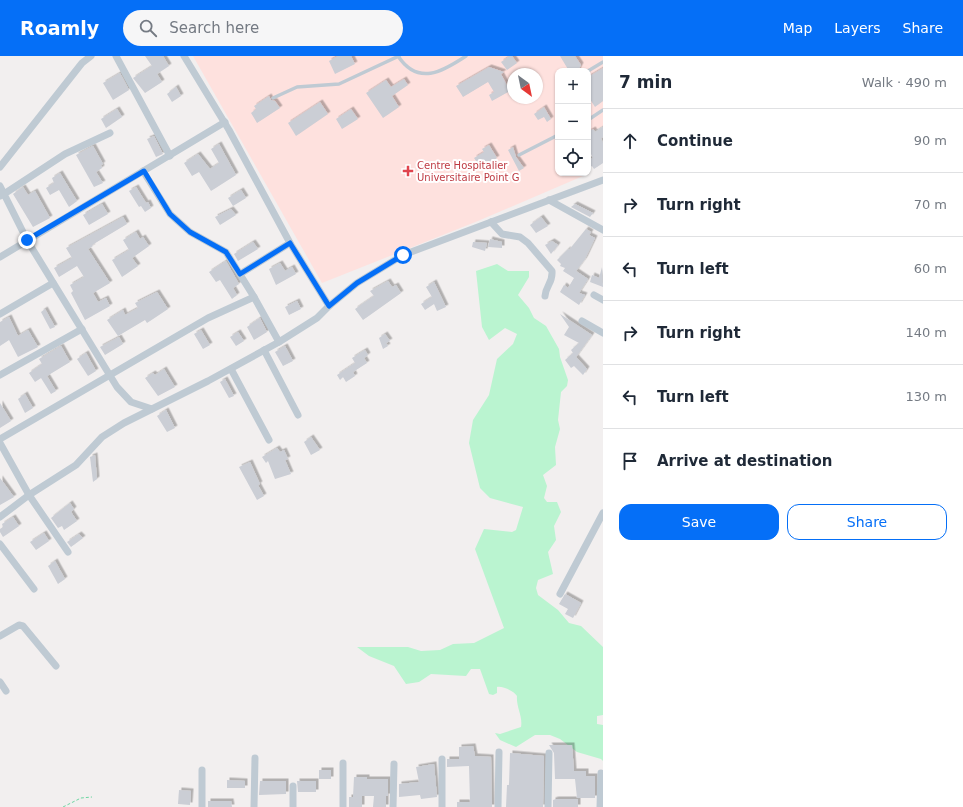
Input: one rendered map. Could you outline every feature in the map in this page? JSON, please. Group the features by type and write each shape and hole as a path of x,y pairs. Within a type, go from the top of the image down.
{"street":[{"path":"0,167 82,63 91,56"},
{"path":"116,56 170,156"},
{"path":"184,56 225,122 290,243 329,306"},
{"path":"0,257 225,122"},
{"path":"2,195 65,154 110,133"},
{"path":"144,171 170,214 190,232 226,252 254,297 279,342"},
{"path":"0,517 29,495 76,465 102,437 124,423 231,369 279,342 317,318 357,283 403,255 603,180"},
{"path":"0,186 2,195 27,240 118,387 131,402 152,409"},
{"path":"549,200 603,230"},
{"path":"491,222 502,234 520,237 528,243 552,271 551,284 545,291 545,296"},
{"path":"240,274 290,243"},
{"path":"0,314 53,283"},
{"path":"594,296 603,300"},
{"path":"0,438 208,318 254,297"},
{"path":"582,321 603,334"},
{"path":"0,375 82,329"},
{"path":"264,350 298,415"},
{"path":"231,369 269,440"},
{"path":"0,443 29,495 68,552"},
{"path":"560,594 603,513"},
{"path":"0,544 34,589"},
{"path":"1,634 19,625 23,626 56,666"},
{"path":"0,682 6,691"},
{"path":"498,807 499,752"},
{"path":"548,807 549,753"},
{"path":"254,807 255,758"},
{"path":"442,759 442,807"},
{"path":"343,762 343,807"},
{"path":"393,807 394,764"},
{"path":"202,770 202,807"},
{"path":"600,807 601,773"},
{"path":"293,786 293,807"}],"lane":[{"path":"273,98 297,87 339,84 398,56 411,70 421,74 433,74 451,66 466,56"},
{"path":"591,69 603,62"},
{"path":"591,118 603,110"},
{"path":"519,155 555,137"}],"path":[{"path":"63,807 81,798 92,798"}],"shaded area":[{"name":"Centre Hospitalier Universitaire Point G","path":"193,56 603,56 603,126 591,132 591,68 555,68 555,176 583,176 478,221 322,283"}],"green space":[{"path":"497,264 508,271 529,271 529,277 518,295 529,308 534,318 546,326 559,349 560,357 568,380 567,386 561,392 558,420 560,429 555,447 556,465 543,475 547,486 544,498 547,502 557,502 561,512 554,526 556,540 548,552 553,574 538,580 536,588 538,595 558,610 569,623 581,626 603,647 603,715 597,716 597,724 603,725 603,761 601,759 577,752 560,739 550,735 535,735 516,747 500,740 495,733 500,734 521,727 517,696 505,688 499,687 497,687 497,693 493,695 489,694 480,669 471,669 466,676 431,674 419,682 406,684 394,666 369,656 357,647 408,647 421,651 440,650 453,644 474,643 504,628 475,549 484,529 512,532 516,530 523,507 490,498 480,488 469,443 473,420 489,395 497,359 513,344 517,334 505,328 489,340 482,327 476,271"}],"building":[{"path":"145,56 163,56 169,66 157,74 162,82 145,93 133,78 152,66"},
{"path":"338,56 351,56 355,64 335,74 329,61"},
{"path":"512,56 517,63 510,68 507,68 507,70 501,62"},
{"path":"560,56 575,56 581,65 580,68 567,68"},
{"path":"489,67 504,72 501,74 507,85 507,93 492,101 489,95 494,92 488,82 463,97 456,86"},
{"path":"603,68 603,101 595,107 591,101 591,75"},
{"path":"120,73 129,90 113,100 103,83"},
{"path":"404,79 408,85 392,96 399,107 383,118 366,93 386,80 391,87"},
{"path":"176,87 181,96 172,102 167,94"},
{"path":"269,96 271,100 275,101 280,108 257,123 251,113 256,109 254,106"},
{"path":"320,102 328,114 296,136 288,123"},
{"path":"544,107 551,119 547,122 544,117 538,120 534,114"},
{"path":"117,109 122,117 106,128 101,119"},
{"path":"351,109 358,119 342,129 336,119"},
{"path":"603,127 603,137 601,138 603,143 603,163 594,169 591,166 591,158 593,158 591,154 591,130 593,129 595,132"},
{"path":"154,136 163,154 156,157 147,139"},
{"path":"219,144 236,175 211,191 199,172 192,176 184,163 198,154 210,169 219,163 211,149"},
{"path":"489,145 497,158 481,168 474,158 484,152 482,149"},
{"path":"93,146 103,164 101,165 102,168 96,172 103,183 94,187 76,155"},
{"path":"513,147 516,157 524,168 519,171 508,150"},
{"path":"60,173 77,201 69,207 59,190 50,195 46,188 54,183 52,178"},
{"path":"23,187 28,195 35,191 50,218 33,227 13,194"},
{"path":"136,187 151,208 145,212 141,206 139,207 129,191"},
{"path":"241,190 246,198 233,206 228,198"},
{"path":"102,204 108,214 89,225 83,215"},
{"path":"575,204 593,213 590,217 571,207"},
{"path":"231,209 236,215 220,225 215,217"},
{"path":"123,217 127,224 92,245 93,246 88,249 110,283 93,293 98,302 106,298 110,306 85,320 71,293 73,291 70,285 84,277 77,266 59,277 54,268 72,258 66,248"},
{"path":"541,217 548,226 536,233 530,225"},
{"path":"586,229 591,232 589,235 595,238 585,259 576,271 588,279 579,293 585,295 579,305 560,292 564,285 568,288 574,278 563,271 565,268 560,266 561,264 557,260 568,249 569,250"},
{"path":"136,232 140,239 143,237 149,246 132,258 138,266 122,277 112,260 129,250 123,240"},
{"path":"490,239 502,242 502,248 488,247"},
{"path":"552,241 558,245 551,254 545,245"},
{"path":"253,242 258,249 238,261 234,254"},
{"path":"473,242 487,243 485,251 472,247"},
{"path":"226,261 239,284 233,288 237,295 232,299 220,280 216,282 209,272"},
{"path":"280,263 285,271 292,267 296,274 276,285 269,269"},
{"path":"602,267 603,287 590,282 592,275 599,278"},
{"path":"388,281 392,287 396,285 401,293 363,320 355,309 374,296 370,291"},
{"path":"434,282 446,307 437,311 434,304 425,310 421,304 432,297 426,287"},
{"path":"157,292 168,309 147,323 145,320 118,336 107,320 123,310 125,315 138,308 135,303"},
{"path":"297,301 301,309 289,315 285,307"},
{"path":"45,309 55,327 50,329 41,312"},
{"path":"560,314 592,335 576,357 587,369 583,375 574,366 571,368 565,360 573,353 571,350 579,343 564,335 569,327"},
{"path":"9,317 18,336 28,330 38,347 18,357 9,340 0,346 0,322"},
{"path":"260,318 267,332 254,340 247,327"},
{"path":"201,330 210,345 203,349 194,334"},
{"path":"238,332 244,341 236,346 230,337"},
{"path":"385,334 390,341 386,343 388,346 383,349 379,338"},
{"path":"119,337 123,344 105,355 100,347"},
{"path":"61,346 70,362 47,376 56,391 51,394 41,378 35,382 29,373 42,364 39,359"},
{"path":"285,346 293,361 283,366 275,352"},
{"path":"365,350 368,355 364,358 367,363 353,372 355,376 346,382 343,377 340,380 337,375 355,363 352,358"},
{"path":"86,353 96,371 88,376 77,359"},
{"path":"164,369 175,387 158,396 145,378 153,373 155,375"},
{"path":"225,379 234,396 229,398 220,382"},
{"path":"25,394 33,408 25,413 18,399"},
{"path":"0,403 11,421 0,428"},
{"path":"166,410 175,428 167,432 157,416"},
{"path":"311,437 320,450 311,455 304,442"},
{"path":"277,448 280,452 284,450 288,459 285,460 291,474 275,479 268,461 266,463 262,457"},
{"path":"95,455 97,479 93,482 90,457"},
{"path":"250,462 260,484 258,485 264,496 257,500 239,467"},
{"path":"0,478 14,497 0,505"},
{"path":"70,503 74,509 71,512 77,521 64,530 62,526 58,528 51,518"},
{"path":"13,517 19,526 3,537 0,532 0,529 3,527 2,524"},
{"path":"44,533 49,541 36,550 30,542"},
{"path":"79,534 83,538 71,547 67,542"},
{"path":"55,561 65,579 58,584 48,566"},
{"path":"565,594 581,603 573,618 565,614 568,609 559,604"},
{"path":"549,745 572,745 574,771 586,771 586,776 595,776 595,798 577,798 575,779 555,779 554,753"},
{"path":"473,746 475,756 491,757 492,807 457,807 457,802 470,802 469,766 447,767 447,759 459,759 459,747"},
{"path":"510,753 544,756 543,807 506,807 507,785 509,785"},
{"path":"434,764 437,797 421,799 420,795 399,797 399,784 419,782 416,767"},
{"path":"319,770 331,770 331,779 319,779"},
{"path":"354,777 367,777 367,779 388,779 388,796 386,796 386,807 373,807 374,796 362,796 362,807 349,807 349,797 353,797"},
{"path":"227,780 245,781 245,788 227,788"},
{"path":"260,781 286,781 286,794 259,795"},
{"path":"297,781 316,781 316,792 298,792"},
{"path":"179,790 191,791 190,805 178,804"},
{"path":"578,799 578,807 553,807 553,800"},
{"path":"208,801 231,801 232,807 208,807"}],"place":[{"name":"Centre Hospitalier Universitaire Point G","path":"408,171"}],"route":[{"path":"27,240 144,171 170,214 190,232 226,252 240,274 290,243 329,306 357,283 403,255"}]}
